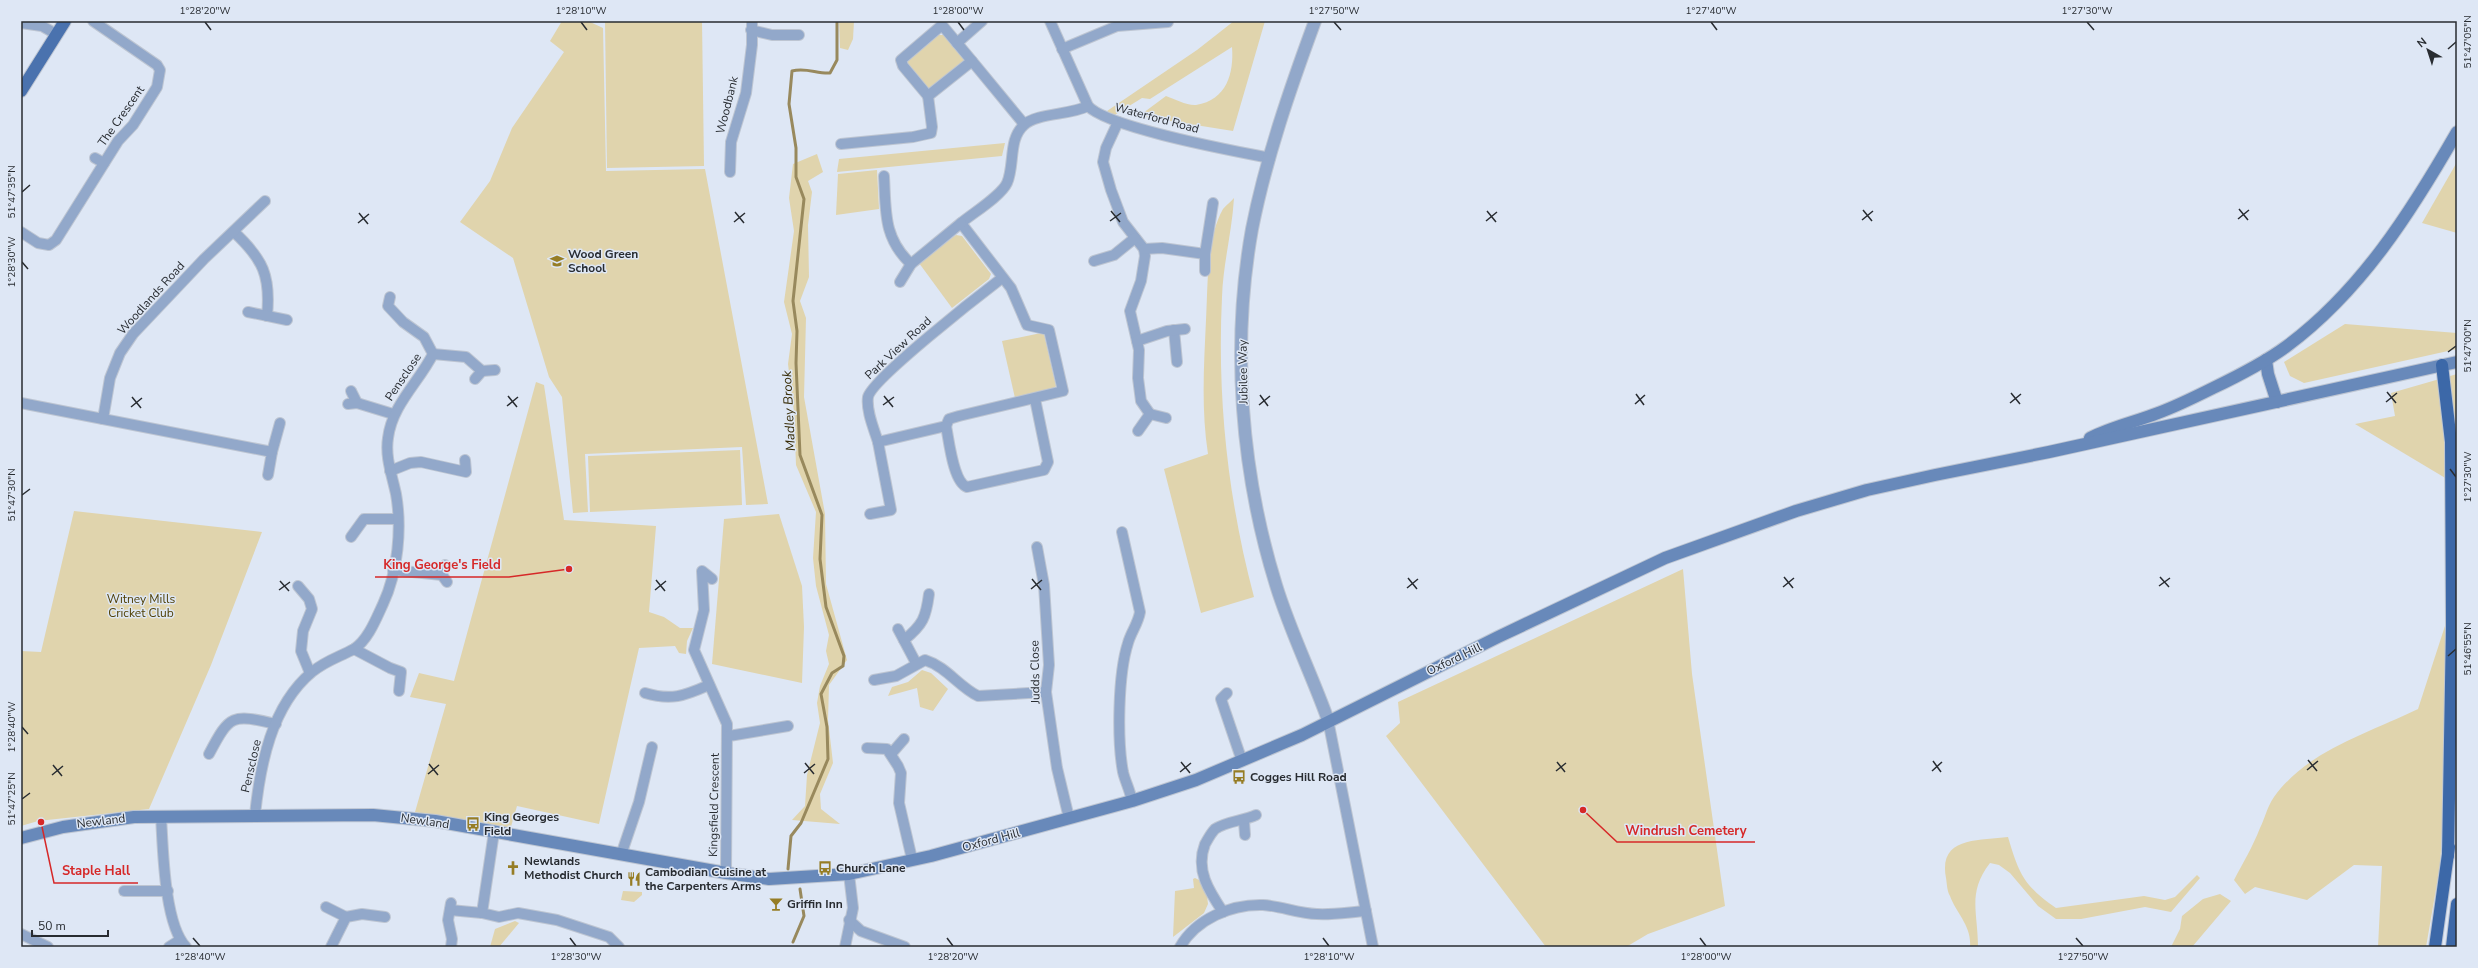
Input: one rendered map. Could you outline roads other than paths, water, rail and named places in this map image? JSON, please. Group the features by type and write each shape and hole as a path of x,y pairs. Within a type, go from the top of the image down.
{"highway":[{"path":"2442,365 2451,442 2452,626 2448,856"},
{"path":"2435,947 2448,856 2457,773"},
{"path":"2452,947 2457,904"}],"main road":[{"path":"21,91 65,21"},
{"path":"2074,446 2103,432 2186,401 2266,360 2309,328 2367,269 2414,205 2457,132"},
{"path":"2266,360 2277,402"},
{"path":"2074,446 2457,362"},
{"name":"Oxford Hill","path":"849,874 931,856 1132,801 1196,780 1302,735 1328,720 1665,558 1796,511 1867,490 2074,446"},
{"name":"Newland","path":"21,838 63,827 109,819 161,816 373,815 435,821 622,856 769,879 849,874"}],"street":[{"name":"The Crescent","path":"21,232 38,243 49,244 56,240 100,161 133,125 157,87 160,70 157,65 93,21"},
{"path":"957,43 982,21"},
{"path":"900,282 911,264 1006,185 1011,172 1016,139 1024,124 1032,120 1080,110 1088,106 1050,21"},
{"name":"Jubilee Way","path":"1315,21 1283,111 1252,230 1245,292 1242,375 1246,440 1257,508 1276,584 1328,720"},
{"path":"1062,49 1117,26 1168,22"},
{"path":"21,23 42,26 56,34"},
{"path":"841,144 913,137 931,133 932,127 928,96 902,66 901,60 942,25 1024,124"},
{"path":"751,26 772,35 799,35"},
{"name":"Woodbank","path":"730,172 731,142 746,93 752,45 751,26"},
{"path":"928,96 972,61"},
{"name":"Waterford Road","path":"1088,106 1099,114 1118,122 1270,158"},
{"path":"1118,122 1106,148 1104,170 1123,222 1144,249 1144,268 1130,311 1140,359 1138,378 1140,395 1145,408 1150,414 1166,418"},
{"path":"884,176 890,237 899,251 911,264"},
{"name":"Woodlands Road","path":"103,419 110,378 120,353 132,334 204,259 265,201"},
{"path":"1205,271 1205,254 1213,203"},
{"path":"961,223 1017,299 1020,314 1027,325 1049,330 1063,391 949,419 946,426 957,478 963,485 967,487 1044,470 1048,462 1035,398"},
{"path":"234,232 255,252 262,264 269,294 267,316"},
{"path":"1094,261 1114,255 1136,238"},
{"path":"1144,249 1162,248 1205,254"},
{"name":"Park View Road","path":"870,514 895,509 869,407 870,393 928,336 1002,278"},
{"name":"Pensclose","path":"386,305 404,322 424,337 433,354"},
{"path":"248,312 287,320"},
{"path":"1137,341 1174,330 1185,329"},
{"path":"1174,330 1177,362"},
{"name":"Pensclose","path":"433,354 466,357 482,370"},
{"name":"Pensclose","path":"255,815 260,774 276,724 292,694 310,673 324,663 354,649 364,640 383,604 390,587 398,540 396,496 390,470 387,444 394,414 418,381 433,354"},
{"path":"475,379 482,370 495,370"},
{"name":"Pensclose","path":"351,391 352,404 394,414"},
{"path":"21,403 272,452"},
{"path":"1138,431 1150,414"},
{"path":"268,475 272,452 280,423"},
{"path":"878,442 946,426"},
{"path":"390,470 410,463 421,462 466,472 465,460"},
{"path":"351,537 364,518 397,518"},
{"path":"1122,532 1140,612 1138,624 1128,643 1122,676 1121,760 1123,774 1130,786 1132,801"},
{"name":"Judds Close","path":"1037,547 1044,585 1049,665 1046,692 1056,768 1069,818"},
{"path":"392,570 445,574"},
{"name":"Kingsfield Crescent","path":"712,579 702,571 704,610 694,650 728,724 726,873"},
{"path":"298,586 309,599 312,609 303,631 301,651 310,673"},
{"path":"904,640 917,630 926,616 929,594"},
{"path":"898,629 916,663"},
{"path":"354,649 390,668 401,672 399,691"},
{"path":"874,680 896,676 916,663 925,660 936,663 968,691 978,696 1046,692"},
{"path":"645,693 662,698 673,697 694,692 709,685"},
{"path":"1227,692 1222,699 1242,761"},
{"path":"209,754 223,728 230,720 239,718 276,724"},
{"path":"1328,720 1373,947"},
{"path":"729,736 788,726"},
{"path":"891,754 904,739"},
{"path":"622,856 639,802 652,747"},
{"path":"867,748 887,749 901,773 899,803 912,859"},
{"path":"1223,912 1201,870 1201,855 1208,839 1215,830 1225,824 1244,821 1256,814"},
{"path":"161,816 168,891 174,927 183,944 169,947"},
{"path":"1244,821 1246,835"},
{"path":"482,913 494,832"},
{"path":"845,947 852,908 853,891 849,874"},
{"path":"124,891 168,891"},
{"path":"1180,947 1194,928 1223,912 1247,906 1263,905 1317,914 1366,911"},
{"path":"451,947 452,939 448,920 451,906 499,917 518,912 557,920 609,937 619,947"},
{"path":"326,907 346,917 362,914 385,917"},
{"path":"331,947 346,917"},
{"path":"849,920 861,931 905,947"},
{"path":"21,934 48,947"}],"waterway":[{"name":"Madley Brook","path":"788,869 791,836 801,823 828,759 827,727 821,694 832,673 843,666 844,656 826,607 820,559 822,515 800,455 796,363 797,331 793,301 804,199 796,177 796,148 789,104 792,71 807,70 830,73 837,60 837,21"},
{"name":"Madley Brook","path":"793,942 804,916 800,889"}],"place":[{"name":"Wood Green School","path":"557,261"},
{"name":"King George's Field","path":"569,569"},
{"name":"Cogges Hill Road","path":"1239,777"},
{"name":"Windrush Cemetery","path":"1583,810"},
{"name":"Staple Hall","path":"41,822"},
{"name":"King Georges Field","path":"473,824"},
{"name":"Newlands Methodist Church","path":"513,868"},
{"name":"Church Lane","path":"825,868"},
{"name":"Cambodian Cuisine at the Carpenters Arms","path":"634,879"},
{"name":"Griffin Inn","path":"776,904"}],"park label":[{"name":"Witney Mills Cricket Club","path":"141,606"}]}
